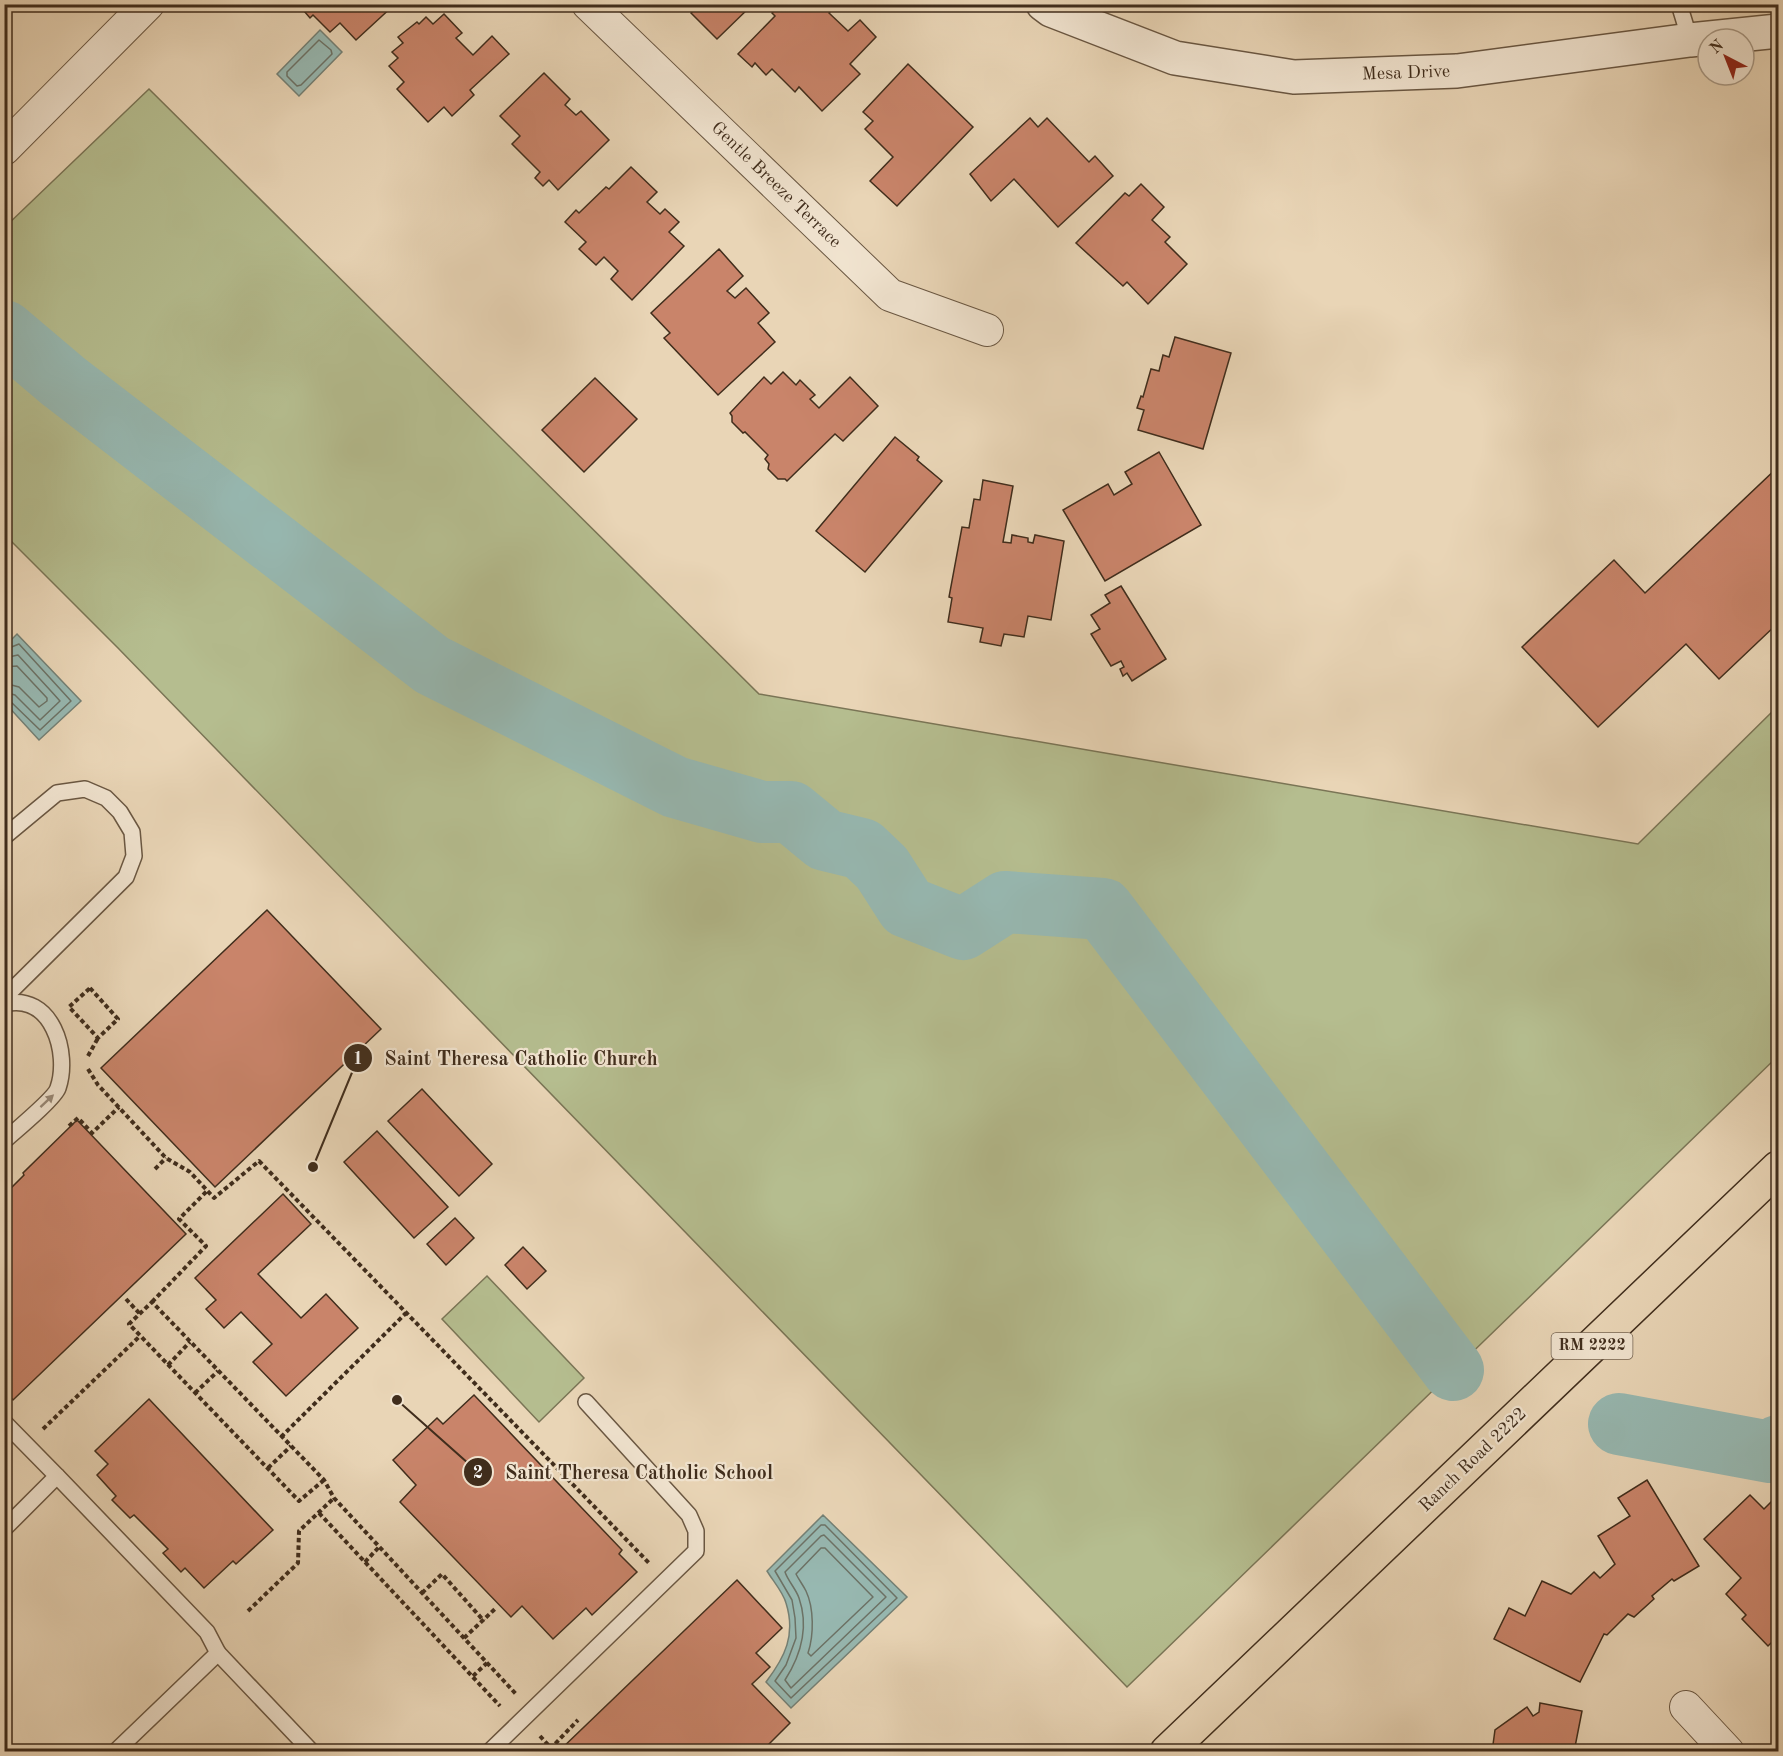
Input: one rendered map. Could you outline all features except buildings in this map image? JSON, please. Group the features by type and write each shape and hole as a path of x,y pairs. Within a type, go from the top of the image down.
{"main road":[{"name":"Ranch Road 2222","path":"1167,1752 1779,1168"}],"street":[{"path":"4,149 148,4"},
{"name":"Gentle Breeze Terrace","path":"588,4 890,295 987,330"},
{"name":"Mesa Drive","path":"1043,4 1051,10 1175,58 1294,77 1457,71 1690,40 1779,31"},
{"path":"1686,1707 1728,1752"}],"lane":[{"path":"1679,4 1690,40"},
{"path":"4,837 57,793 85,789 106,798 120,812 132,832 134,856 126,878 4,998"},
{"path":"4,1004 16,1001 34,1007 47,1016 56,1034 62,1056 58,1091 4,1141"},
{"path":"489,1752 696,1551 696,1531 689,1515 586,1402"},
{"path":"4,1422 207,1632 218,1653 312,1752"},
{"path":"4,1529 57,1476"},
{"path":"116,1752 218,1653"}],"path":[{"path":"98,1038 69,1007 90,988 118,1019 98,1038 87,1055 88,1072 166,1158 190,1172 214,1198 259,1161 666,1581"},
{"path":"69,1126 78,1118 92,1133 118,1107"},
{"path":"155,1169 166,1158"},
{"path":"207,1191 179,1219 206,1246 129,1324 300,1502 324,1480"},
{"path":"126,1299 140,1314"},
{"path":"152,1302 324,1480 334,1498 487,1663 524,1718 551,1748 578,1720"},
{"path":"281,1437 406,1313"},
{"path":"27,1445 140,1336"},
{"path":"168,1365 190,1342"},
{"path":"195,1393 218,1371"},
{"path":"268,1468 291,1446"},
{"path":"248,1611 298,1563 299,1531 334,1498"},
{"path":"319,1513 473,1676 524,1718"},
{"path":"365,1562 379,1547"},
{"path":"422,1593 442,1574 484,1621"},
{"path":"464,1638 496,1608"},
{"path":"473,1676 487,1663"}],"green space":[{"path":"149,89 759,694 1638,844 1778,706 1778,1056 1127,1687 118,648 5,535 5,227"},
{"path":"487,1276 584,1378 539,1422 442,1319"}],"water":[{"path":"320,30 342,52 299,96 277,74"},
{"path":"17,634 81,701 39,740 5,703 5,646"},
{"path":"823,1515 907,1597 791,1708 766,1682 779,1664 787,1645 790,1625 785,1599 767,1571"}],"waterway":[{"path":"4,331 63,381 432,665 675,787 762,812 791,812 825,840 862,849 882,868 907,907 963,929 1005,902 1103,909 1453,1370"},
{"path":"1619,1424 1770,1452 1778,1446"}],"place":[{"name":"Saint Theresa Catholic Church","path":"313,1167"},
{"name":"Saint Theresa Catholic School","path":"397,1400"}]}
